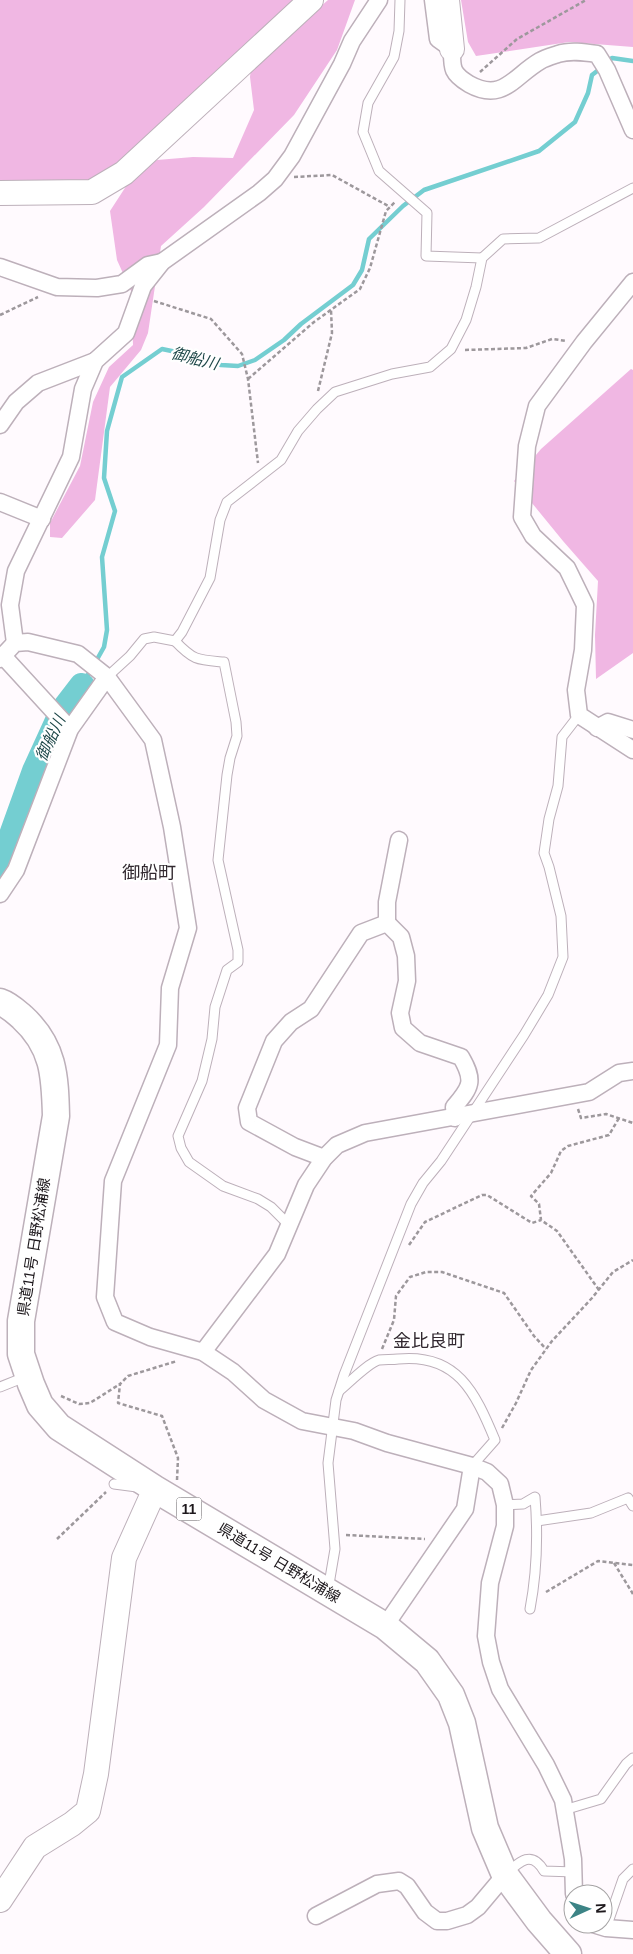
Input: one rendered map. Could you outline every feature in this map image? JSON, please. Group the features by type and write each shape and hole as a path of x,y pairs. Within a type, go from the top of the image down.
{"main road":[{"name":"県道11号 日野松浦線","path":"0,1002 7,1004 32,1027 49,1054 56,1085 56,1116 21,1321 21,1354 29,1380 40,1405 60,1427 165,1495 385,1626 427,1660 450,1695 462,1723 485,1828 505,1875 539,1921 568,1954"}],"street":[{"path":"0,193 92,192 111,182 124,173 311,0"},
{"path":"0,425 16,402 38,383 95,360 126,333 143,286 162,262 259,193 274,179 292,156 342,64 352,41 379,0"},
{"path":"433,0 438,39 452,48"},
{"path":"447,0 452,48 452,69 457,76 482,90 505,88 540,61 561,53 581,52 597,54 607,70 633,130"},
{"path":"0,268 57,287 97,288 122,284 148,265 162,262"},
{"path":"633,282 584,342 537,406 527,446 522,517 533,536 567,568 585,605 583,650 576,690 579,716 633,750"},
{"path":"15,643 10,606 16,571 71,457 83,389 95,360"},
{"path":"0,502 42,519"},
{"path":"70,729 2,657 15,643 28,642 78,654 107,677 153,740 172,827 188,928 170,988 168,1045 113,1181 105,1298 115,1322 150,1337 203,1352 233,1372 264,1400 302,1421 354,1431 388,1443 472,1466 487,1472 500,1484 505,1505 505,1526 490,1583 486,1636 490,1662 500,1689 546,1765 562,1800 575,1872 574,1884"},
{"path":"0,894 16,870 70,729 107,677"},
{"path":"598,728 608,722 633,730"},
{"path":"398,840 387,902 387,923 401,937 406,956 407,981 400,1013 404,1028 420,1043 461,1057 470,1073 468,1090 454,1107 455,1118"},
{"path":"324,1158 295,1147 248,1122 247,1108 274,1042 291,1022 311,1009 361,933 387,923"},
{"path":"203,1352 277,1254 306,1185 324,1158 337,1145 364,1133 590,1092 620,1073 633,1071"},
{"path":"385,1626 465,1509 472,1466"},
{"path":"0,1900 35,1847 72,1824 88,1811 96,1774 124,1558 165,1495"},
{"path":"316,1916 377,1884 399,1881 407,1886 425,1912 437,1920 447,1921 466,1915 478,1907 505,1875"},
{"path":"613,1928 633,1930"}],"lane":[{"path":"400,0 399,31 394,57 368,103 363,132 379,171 427,213 426,256 482,258"},
{"path":"175,641 182,632 210,578 220,520 227,502 281,460 298,431 317,409 335,392 392,374 430,367 450,349 466,320 482,258 503,239 538,238 633,188"},
{"path":"107,677 130,656 144,638 154,637 175,641 186,653 197,660 224,662 237,736 227,775 218,860 238,950 238,962 227,970 215,1007 212,1039 202,1081 178,1136 181,1148 189,1162 223,1186 258,1199 271,1207 289,1225"},
{"path":"328,1593 335,1549 328,1463 339,1391 411,1204 423,1183 441,1161 473,1114 548,995 563,957 561,916 544,853 549,818 558,786 562,737 579,716"},
{"path":"339,1391 378,1360 415,1357 436,1361 452,1370 461,1378 486,1419 495,1440 472,1466"},
{"path":"0,1388 29,1380"},
{"path":"114,1484 165,1495"},
{"path":"505,1505 523,1504 536,1497 537,1520 533,1595 530,1609"},
{"path":"537,1520 591,1513 628,1498 633,1506"},
{"path":"564,1810 602,1799 626,1764 633,1758"},
{"path":"505,1875 521,1860 527,1859 540,1864 544,1871 575,1872"},
{"path":"613,1898 622,1879 633,1869"}],"path":[{"path":"468,83 517,39 586,0"},
{"path":"274,179 332,176 390,207"},
{"path":"248,379 331,310 360,289 370,268 386,211 405,193"},
{"path":"0,315 57,287"},
{"path":"132,315 154,301 211,319 242,354 248,379 260,477"},
{"path":"317,409 318,385 332,334 331,310"},
{"path":"450,349 526,348 552,339 584,342"},
{"path":"599,1290 557,1231 541,1220 539,1204 531,1196 551,1173 561,1152 568,1146 609,1135 619,1118"},
{"path":"409,1245 425,1222 482,1195 487,1195 532,1223 541,1220"},
{"path":"495,1440 516,1403 531,1370 546,1349 613,1272 633,1260"},
{"path":"378,1360 394,1320 396,1296 410,1277 426,1272 442,1272 504,1293 534,1336 546,1349"},
{"path":"29,1380 79,1404 90,1403 120,1384 128,1376 203,1352"},
{"path":"120,1384 118,1403 162,1416 178,1458 165,1495"},
{"path":"57,1539 114,1484"},
{"path":"334,1535 444,1539"},
{"path":"530,1609 536,1610 547,1590 598,1561 633,1565"},
{"path":"614,1562 633,1594"}],"shaded area":[{"path":"0,0 294,0 124,161 89,180 0,182"},
{"path":"328,0 355,0 337,50 294,115 204,207 161,246 148,333 141,350 110,387 95,500 62,538 50,537 50,523 80,466 93,402 109,367 133,345 131,291 117,260 110,211 134,174 157,160 193,157 233,158 254,110 250,77 251,68"},
{"path":"461,0 633,0 633,47 569,42 476,56 468,42"},
{"path":"631,369 633,370 633,653 596,679 595,635 598,581 514,481 541,449"}],"waterway":[{"name":"御船川","path":"606,63 612,58 633,61"},
{"name":"御船川","path":"95,663 104,647 107,630 102,557 115,511 104,478 107,431 122,377 162,349 221,365 238,366 255,360 284,340 301,324 353,285 362,270 369,239 403,206 424,190 539,151 575,122 588,93 592,75 601,68"},
{"name":"御船川","path":"82,686 91,669"},
{"name":"御船川","path":"0,868 35,771 62,712 82,686"}],"district":[{"name":"御船町","path":"149,873"},
{"name":"金比良町","path":"429,1341"}]}
